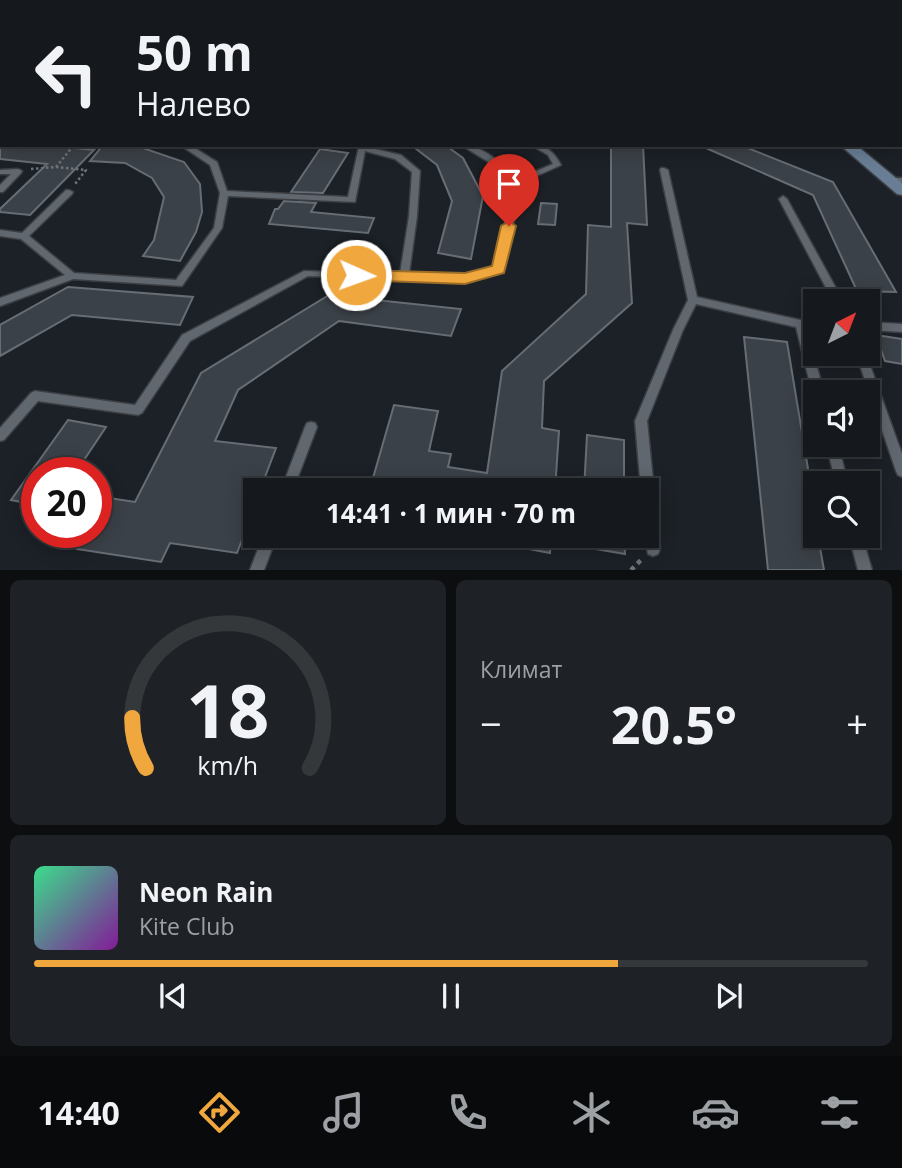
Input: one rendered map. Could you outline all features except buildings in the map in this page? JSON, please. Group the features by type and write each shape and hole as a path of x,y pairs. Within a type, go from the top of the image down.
{"main road":[{"path":"850,147 898,183"}],"lane":[{"path":"0,302 72,276 179,284 218,228 224,193 214,164 187,147"},
{"path":"224,193 352,200 358,147 398,157 416,171 414,216 404,277"},
{"path":"469,147 519,181"},
{"path":"519,181 557,165 551,154 539,147"},
{"path":"653,549 642,421 678,330 693,300 664,170"},
{"path":"0,172 18,171"},
{"path":"0,190 18,171"},
{"path":"0,436 35,396 138,410 186,338 307,273 465,279 499,270 519,181"},
{"path":"24,236 69,192"},
{"path":"783,199 832,289"},
{"path":"0,233 24,236 72,276"},
{"path":"693,300 800,324 815,380"},
{"path":"880,327 902,328"},
{"path":"865,366 902,471"},
{"path":"292,478 311,427"},
{"path":"257,569 265,548"},
{"path":"859,548 865,569"}],"path":[{"path":"56,167 72,147"},
{"path":"18,171 56,167 86,170 69,192"}],"route":[{"path":"356,275 465,279 499,270 509,226"}]}
